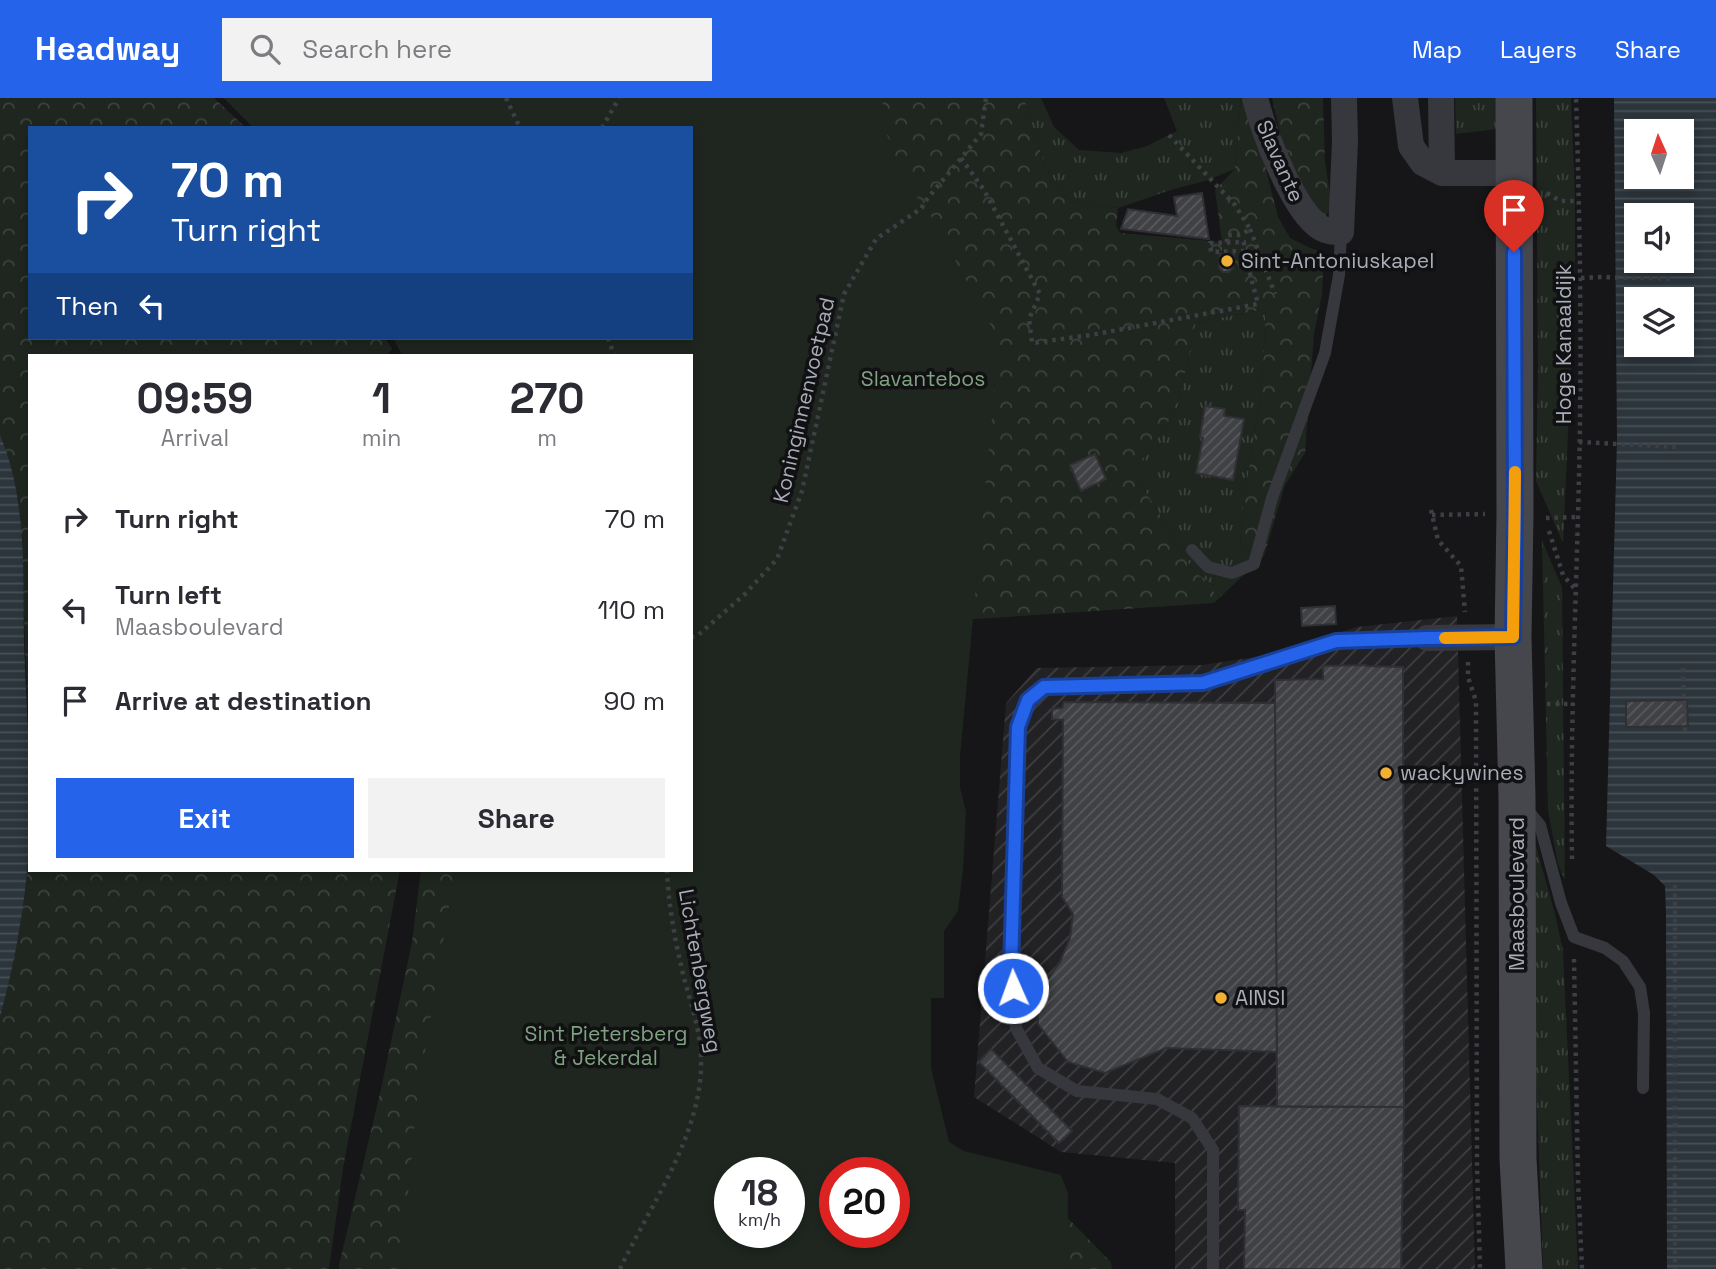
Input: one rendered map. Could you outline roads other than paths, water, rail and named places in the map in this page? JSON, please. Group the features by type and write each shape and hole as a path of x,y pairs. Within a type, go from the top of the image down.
{"street":[{"name":"Slavante","path":"1255,98 1260,119 1278,162 1302,210 1318,226 1329,232 1341,232"},
{"path":"1341,232 1344,98"},
{"path":"1405,98 1411,146 1423,163 1442,173 1513,173"},
{"path":"1441,98 1442,173"},
{"name":"Maasboulevard","path":"1514,98 1513,173 1530,516 1513,637 1517,797 1518,1159 1524,1269"},
{"path":"1427,638 1513,637"}],"lane":[{"path":"1192,550 1208,567 1232,573 1254,564 1272,498 1325,353 1339,275 1341,232"},
{"path":"1213,1269 1213,1150 1192,1118 1157,1099 1077,1091 1038,1068 1016,1028 1011,968 1018,727 1028,700 1044,687 1203,683 1336,641 1427,638"},
{"path":"1517,797 1540,825 1560,903 1574,937 1605,948 1623,961 1640,987 1644,1013 1643,1088"}],"place":[{"name":"Sint-Antoniuskapel","path":"1227,261"},
{"name":"wackywines","path":"1386,773"},
{"name":"AINSI","path":"1221,998"}],"park label":[{"name":"Slavantebos","path":"923,379"},
{"name":"Sint Pietersberg & Jekerdal","path":"606,1046"}]}
